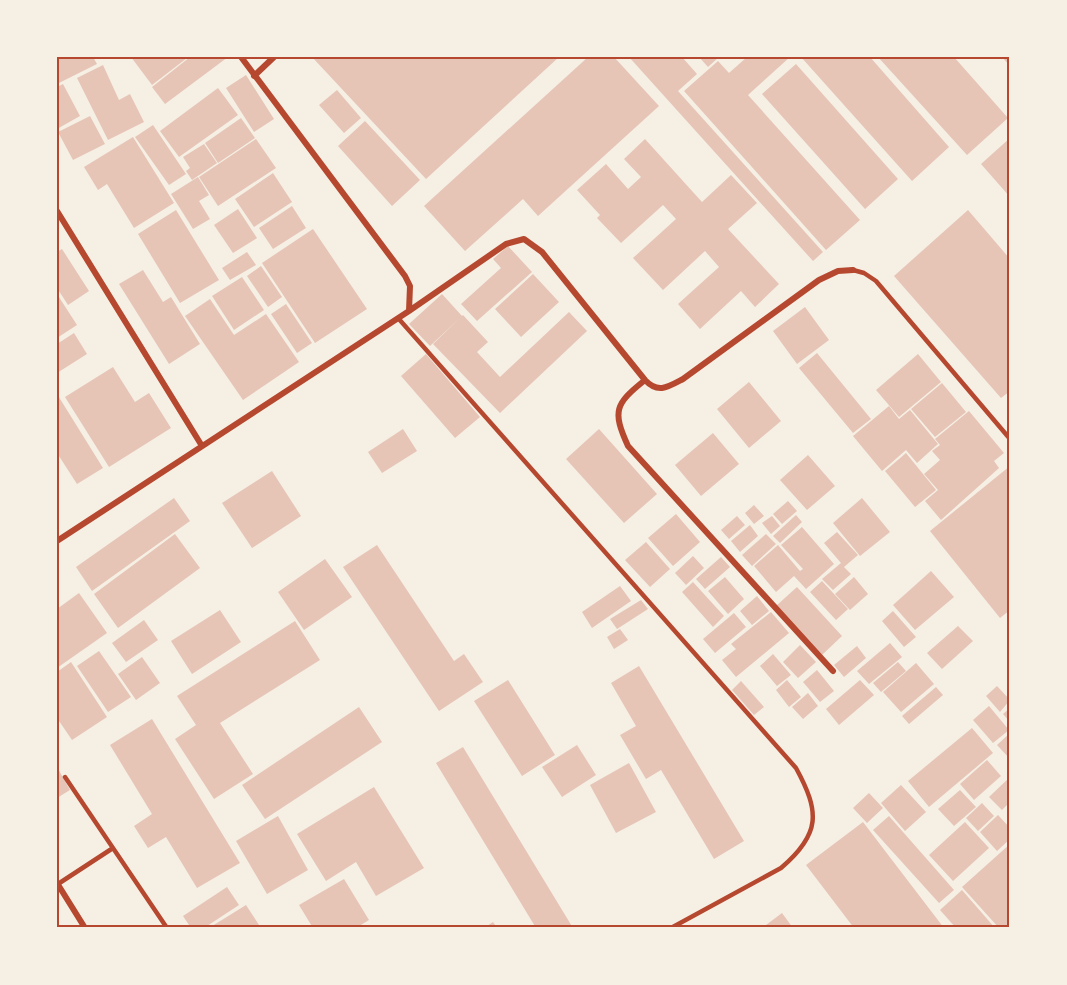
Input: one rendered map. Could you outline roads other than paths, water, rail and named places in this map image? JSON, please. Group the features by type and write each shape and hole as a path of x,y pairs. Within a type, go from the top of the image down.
{"street":[{"path":"241,57 405,276 410,286 409,311"},
{"path":"254,76 274,57"},
{"path":"57,211 202,446"},
{"path":"57,541 409,311 506,244 524,239 542,252 645,380 653,388 660,389 683,379 819,280 838,271 853,270"},
{"path":"645,380 624,397 619,407 617,423 628,446 833,671"},
{"path":"57,884 85,928"}],"lane":[{"path":"853,270 864,273 876,281 1010,439"},
{"path":"398,318 796,768 810,794 814,815 812,829 793,858 781,868 671,928"},
{"path":"65,777 167,928"},
{"path":"57,884 113,848"}]}
